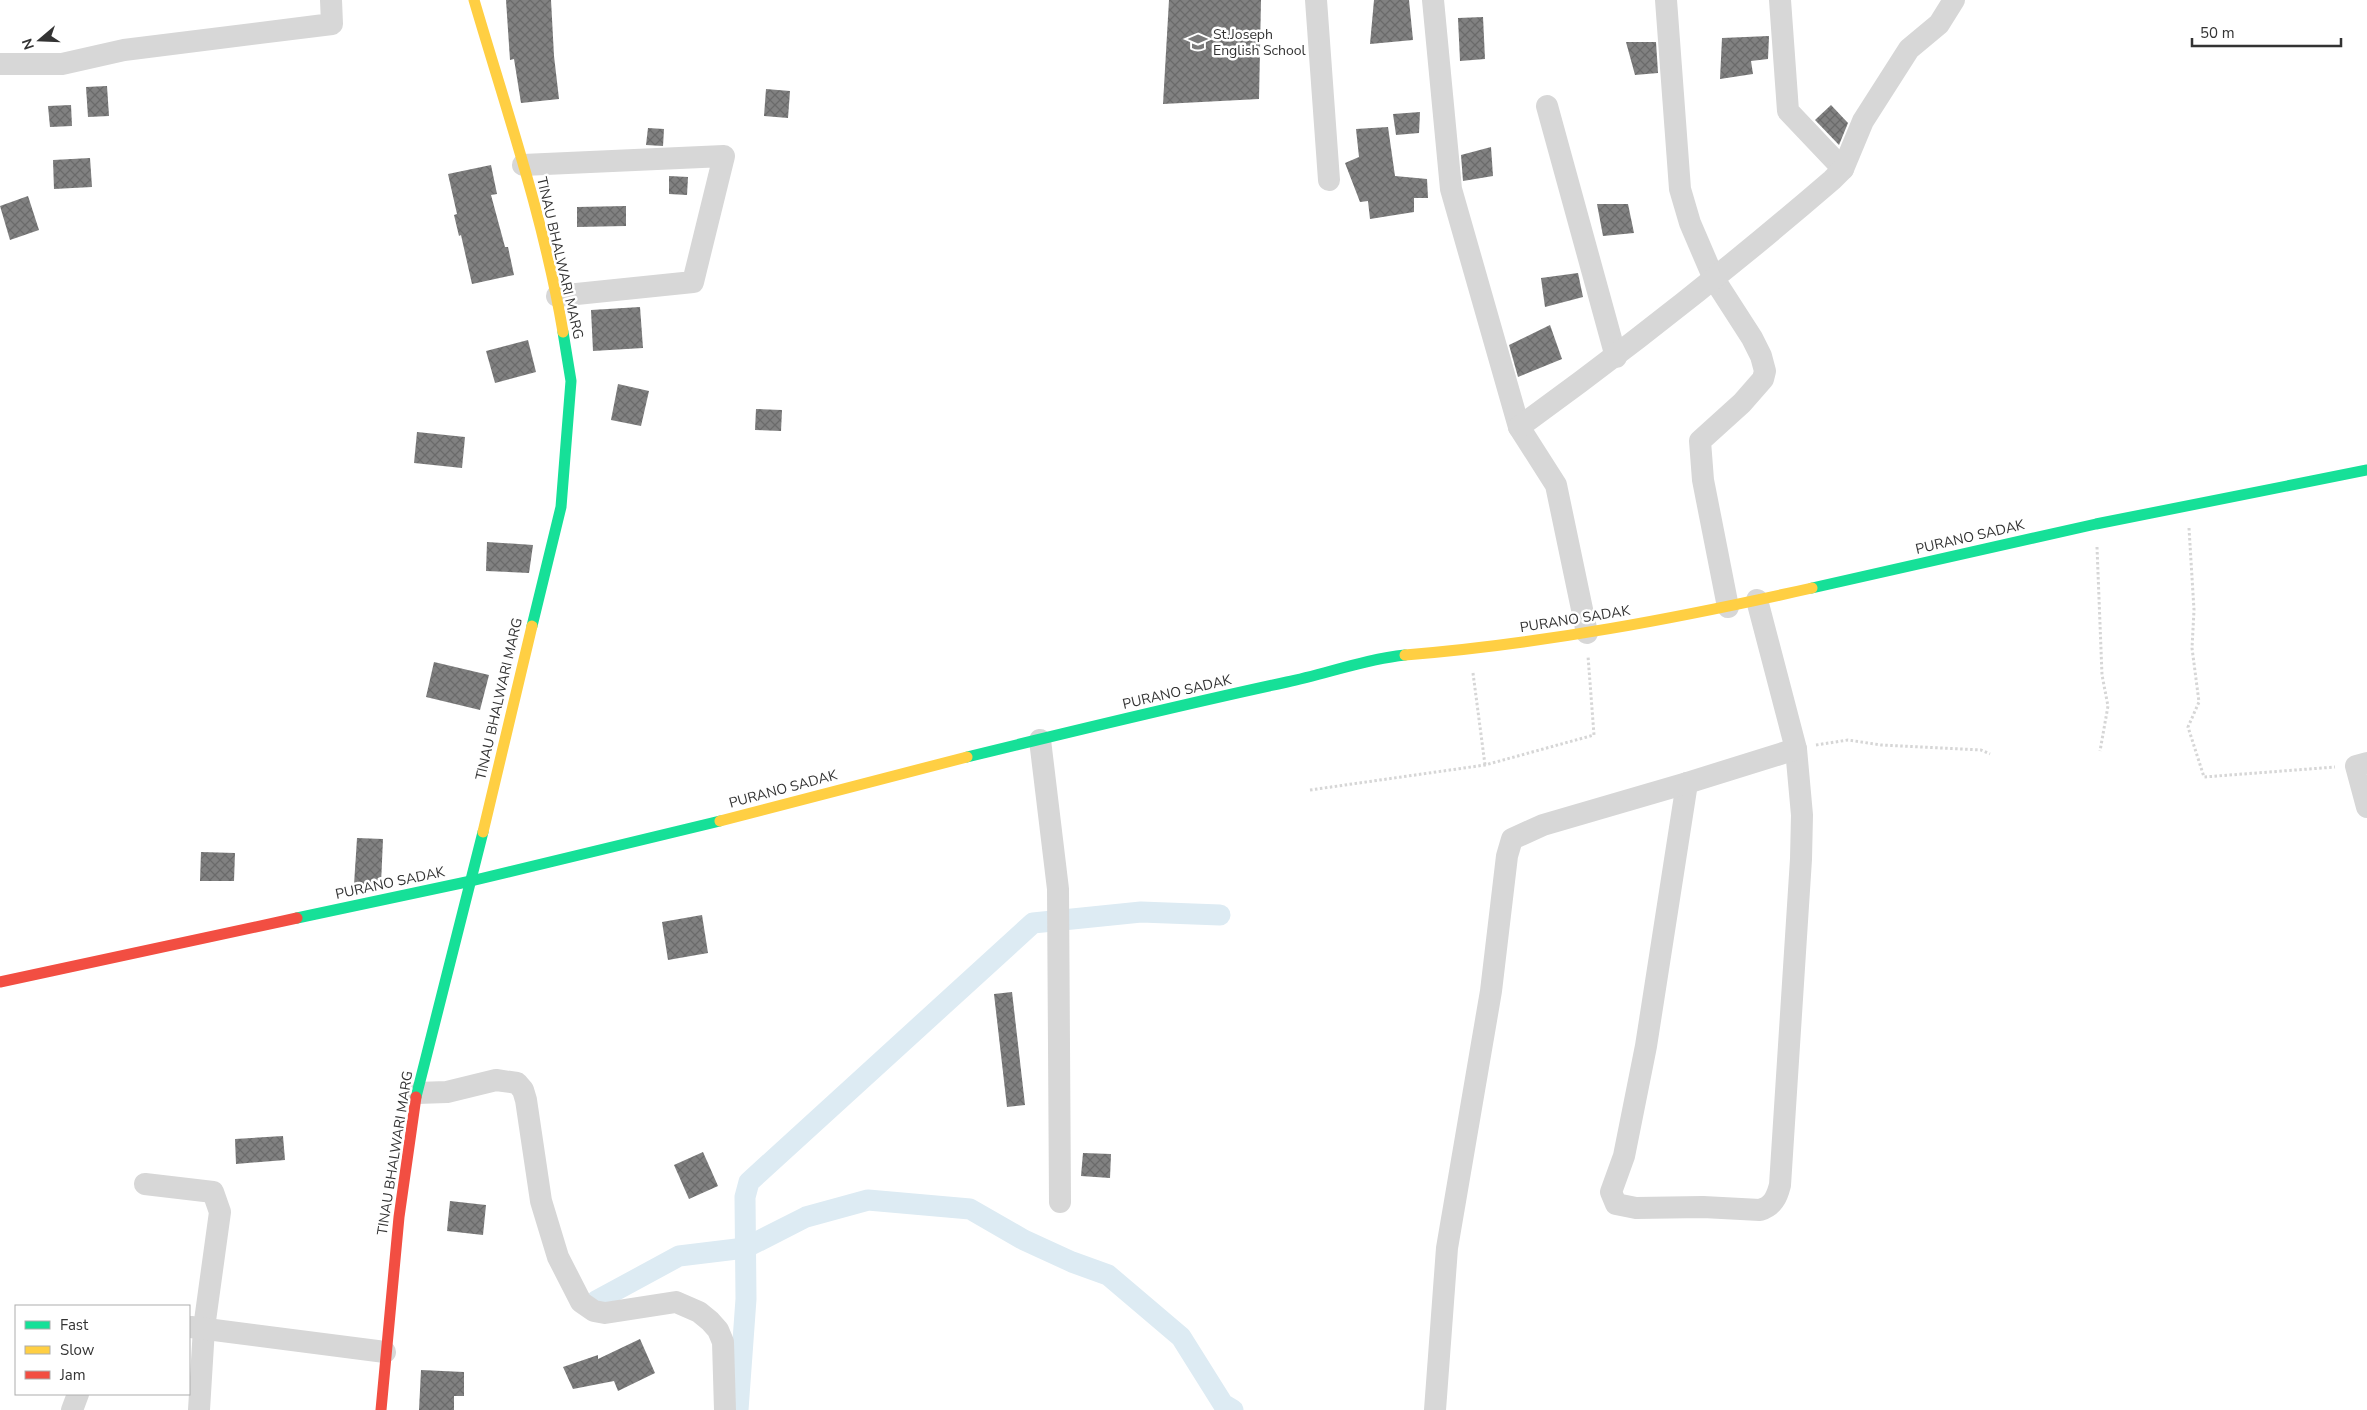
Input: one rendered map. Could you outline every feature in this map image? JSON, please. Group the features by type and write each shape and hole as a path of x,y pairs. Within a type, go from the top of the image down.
{"main road":[{"name":"TINAU BHALWARI MARG","path":"380,1410 399,1217 417,1093 471,881 560,507 571,381 556,296 524,165 474,0"},
{"name":"PURANO SADAK","path":"0,982 471,881 667,835 1177,706 1326,674 1387,657 1470,650 1587,633 1728,607 2096,524 2367,470"}],"street":[{"path":"0,64 62,64 124,50 332,24 331,0"},
{"path":"1316,0 1329,180"},
{"path":"1433,0 1451,188 1518,427 1556,485 1587,633"},
{"path":"1666,0 1680,189 1690,223 1714,279 1752,338 1761,356 1765,371 1763,379 1742,403 1700,441 1704,480 1728,607"},
{"path":"1780,0 1788,111 1843,169"},
{"path":"1518,427 1616,357 1714,279 1843,169 1862,121 1909,49 1939,24 1954,0"},
{"path":"1547,106 1616,357"},
{"path":"524,165 724,156 693,282 556,296"},
{"path":"1687,783 1646,1046 1624,1156 1611,1192 1616,1204 1636,1208 1703,1207 1760,1210 1767,1208 1777,1197 1780,1186 1801,859 1802,815 1796,749 1758,600"},
{"path":"1040,740 1058,889 1060,1202"},
{"path":"1435,1410 1447,1248 1491,991 1507,856 1512,839 1543,825 1796,749"},
{"path":"2362,765 2367,807"},
{"path":"417,1093 447,1092 496,1080 517,1083 523,1090 526,1100 545,1221 558,1257 581,1302 605,1313 676,1302 699,1312 710,1320 718,1330 723,1342 725,1410"},
{"path":"145,1184 213,1192 220,1212 196,1328 199,1410"},
{"path":"196,1328 386,1352"},
{"path":"72,1410 78,1395"}],"path":[{"path":"2188,505 2194,610 2192,648 2199,702 2188,727 2204,777 2362,765"},
{"path":"2096,524 2102,675 2108,706 2100,751"},
{"path":"1310,790 1485,764 1594,735 1587,633"},
{"path":"1470,650 1485,764"},
{"path":"1796,749 1848,740 1881,745 1981,750 1990,754"}],"building":[{"path":"506,0 551,0 554,56 559,99 521,103 514,59 510,60"},
{"path":"1169,0 1261,0 1259,99 1163,104"},
{"path":"1374,0 1409,0 1413,40 1370,44"},
{"path":"1483,17 1485,59 1460,61 1458,18"},
{"path":"1769,36 1768,59 1751,61 1753,74 1720,79 1722,38"},
{"path":"1626,42 1656,42 1658,73 1635,75"},
{"path":"107,86 109,116 88,117 86,87"},
{"path":"766,89 790,91 788,118 764,116"},
{"path":"71,105 72,126 50,127 48,106"},
{"path":"1831,105 1848,123 1839,145 1815,120"},
{"path":"1420,112 1419,133 1396,135 1393,114"},
{"path":"1388,127 1395,176 1427,179 1428,198 1414,198 1414,212 1370,219 1368,201 1360,202 1345,163 1359,157 1356,129"},
{"path":"648,128 664,129 663,146 646,145"},
{"path":"1491,147 1493,176 1463,181 1461,155"},
{"path":"90,158 92,187 54,189 53,160"},
{"path":"491,165 497,194 491,195 505,247 508,247 514,275 472,284 461,235 459,236 454,215 457,214 448,174"},
{"path":"669,176 688,177 687,195 669,194"},
{"path":"28,196 39,230 10,240 0,206"},
{"path":"1597,204 1628,204 1634,233 1603,236"},
{"path":"626,206 626,226 577,227 577,207"},
{"path":"1578,273 1583,297 1545,307 1541,278"},
{"path":"640,307 643,348 593,351 591,310"},
{"path":"1550,325 1562,359 1518,377 1509,345"},
{"path":"528,340 536,372 495,383 486,351"},
{"path":"618,384 649,391 641,426 611,420"},
{"path":"756,409 782,410 781,431 755,430"},
{"path":"417,432 465,437 462,468 414,463"},
{"path":"487,542 533,545 529,573 486,571"},
{"path":"434,662 489,675 480,710 426,697"},
{"path":"357,838 383,839 381,884 354,885"},
{"path":"201,852 235,853 234,881 200,881"},
{"path":"702,915 708,953 668,960 662,922"},
{"path":"1012,992 1025,1105 1007,1107 994,994"},
{"path":"283,1136 285,1160 236,1164 235,1139"},
{"path":"703,1152 718,1186 689,1199 674,1165"},
{"path":"1083,1153 1111,1154 1110,1178 1081,1176"},
{"path":"450,1201 486,1205 483,1235 447,1231"},
{"path":"640,1339 655,1373 618,1391 614,1381 573,1389 563,1367 598,1355 598,1359"},
{"path":"421,1370 464,1372 464,1396 454,1396 454,1410 419,1410"}],"waterway":[{"path":"738,1410 746,1299 745,1197 749,1182 1033,923 1141,912 1220,915"},
{"path":"596,1301 679,1256 745,1248 806,1217 868,1200 970,1209 1024,1240 1072,1262 1108,1275 1181,1337 1223,1404 1233,1410"}],"traffic: fast":[{"path":"532,626 561,507 571,381 563,332"},
{"path":"1812,588 2096,524 2367,470"},
{"path":"967,757 1302,679 1360,663 1405,655"},
{"path":"297,918 471,881 720,821"},
{"path":"416,1097 483,832"}],"traffic: slow":[{"path":"474,0 535,206 546,248 563,332"},
{"path":"1405,655 1508,644 1610,629 1812,588"},
{"path":"483,832 532,626"},
{"path":"720,821 967,757"}],"traffic: jam":[{"path":"0,982 297,918"},
{"path":"381,1410 399,1217 416,1097"}],"place":[{"name":"St.Joseph English School","path":"1198,42"}]}
